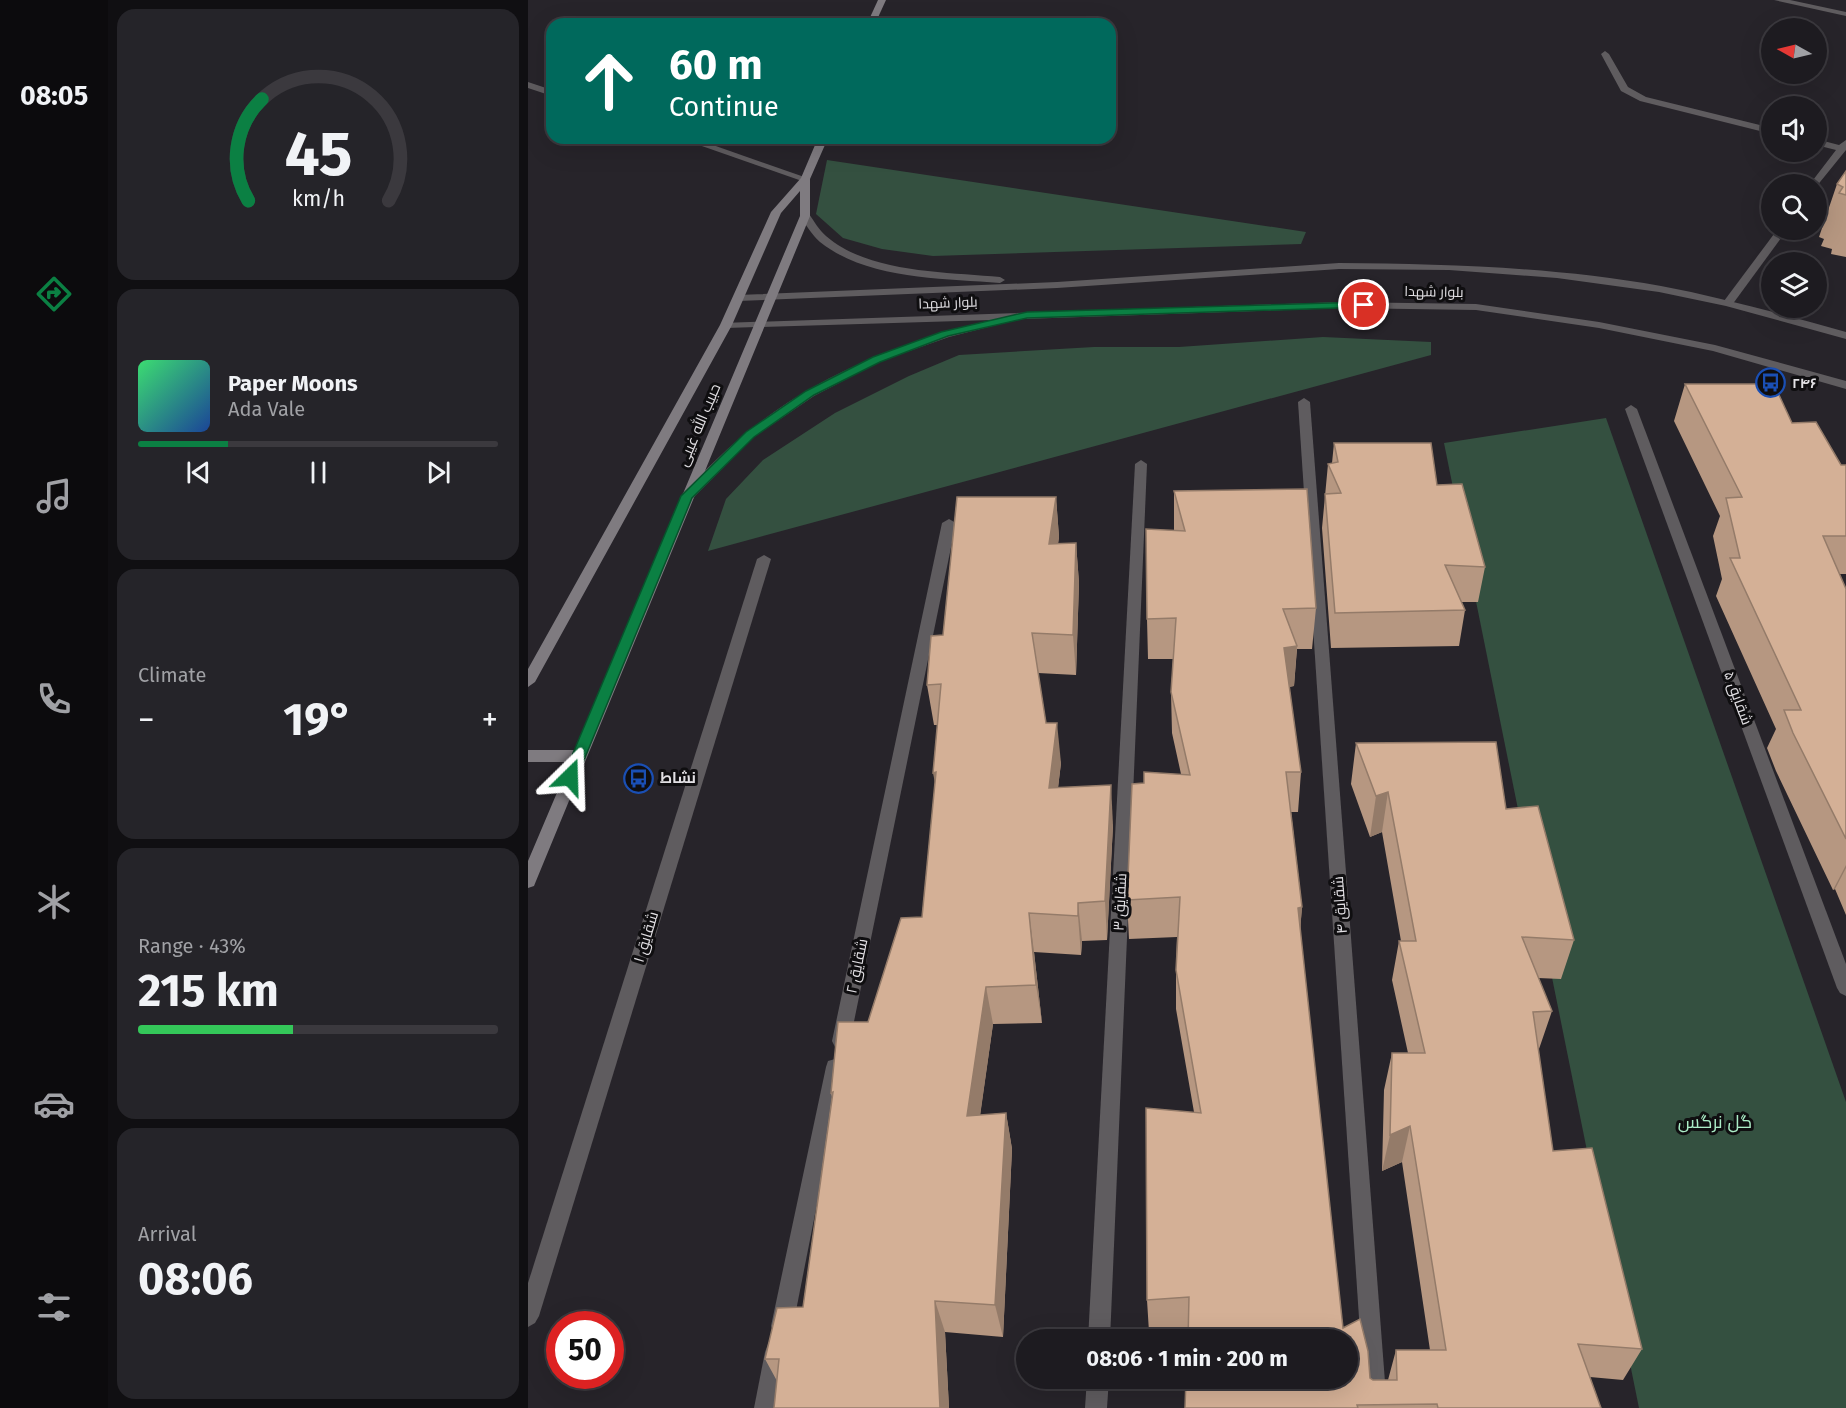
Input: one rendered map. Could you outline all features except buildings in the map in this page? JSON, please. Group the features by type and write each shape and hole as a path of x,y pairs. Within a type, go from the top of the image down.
{"main road":[{"path":"874,18 882,0"},
{"name":"حبیب الله غیبی","path":"528,682 726,325 776,212 805,179 820,144"},
{"name":"حبیب الله غیبی","path":"528,881 686,496 805,216 805,179"},
{"path":"528,756 579,756"}],"street":[{"path":"1778,0 1846,14"},
{"path":"1605,54 1624,89 1643,99 1761,128"},
{"path":"528,85 546,91"},
{"path":"702,144 805,179"},
{"path":"1823,174 1844,146 1827,144"},
{"path":"805,216 823,238 848,255 890,267 1057,285"},
{"path":"1728,303 1775,240"},
{"name":"بلوار شهدا","path":"738,298 1057,285 1339,266 1449,267 1557,275 1659,289 1728,303 1846,336"},
{"name":"بلوار شهدا","path":"726,325 1342,305 1476,307 1599,325 1715,348 1846,385"},
{"path":"686,496 750,434 810,393 877,359 945,334 1027,315"},
{"name":"شقایق ۴","path":"1304,402 1376,1408"},
{"name":"شقایق ۵","path":"1630,409 1846,988"},
{"name":"شقایق ۳","path":"1101,1329 1141,464"},
{"name":"شقایق ۲","path":"765,1408 949,523"},
{"name":"شقایق ۱","path":"528,1316 764,559"},
{"path":"1096,1408 1097,1389"}],"green space":[{"path":"827,160 1306,232 1301,244 933,256 882,249 843,238 816,214"},
{"path":"1323,337 1431,342 1431,355 708,551 726,499 763,460 835,413 909,376 959,355 1094,347 1179,347"},
{"name":"گل نرگس","path":"1606,418 1846,1102 1846,1408 1639,1408 1444,443"}],"place":[{"name":"۲۴۶","path":"1771,383"},
{"name":"نشاط","path":"639,778"}],"route":[{"path":"570,777 686,496 750,434 810,393 877,359 945,334 1027,315 1364,305"}]}
